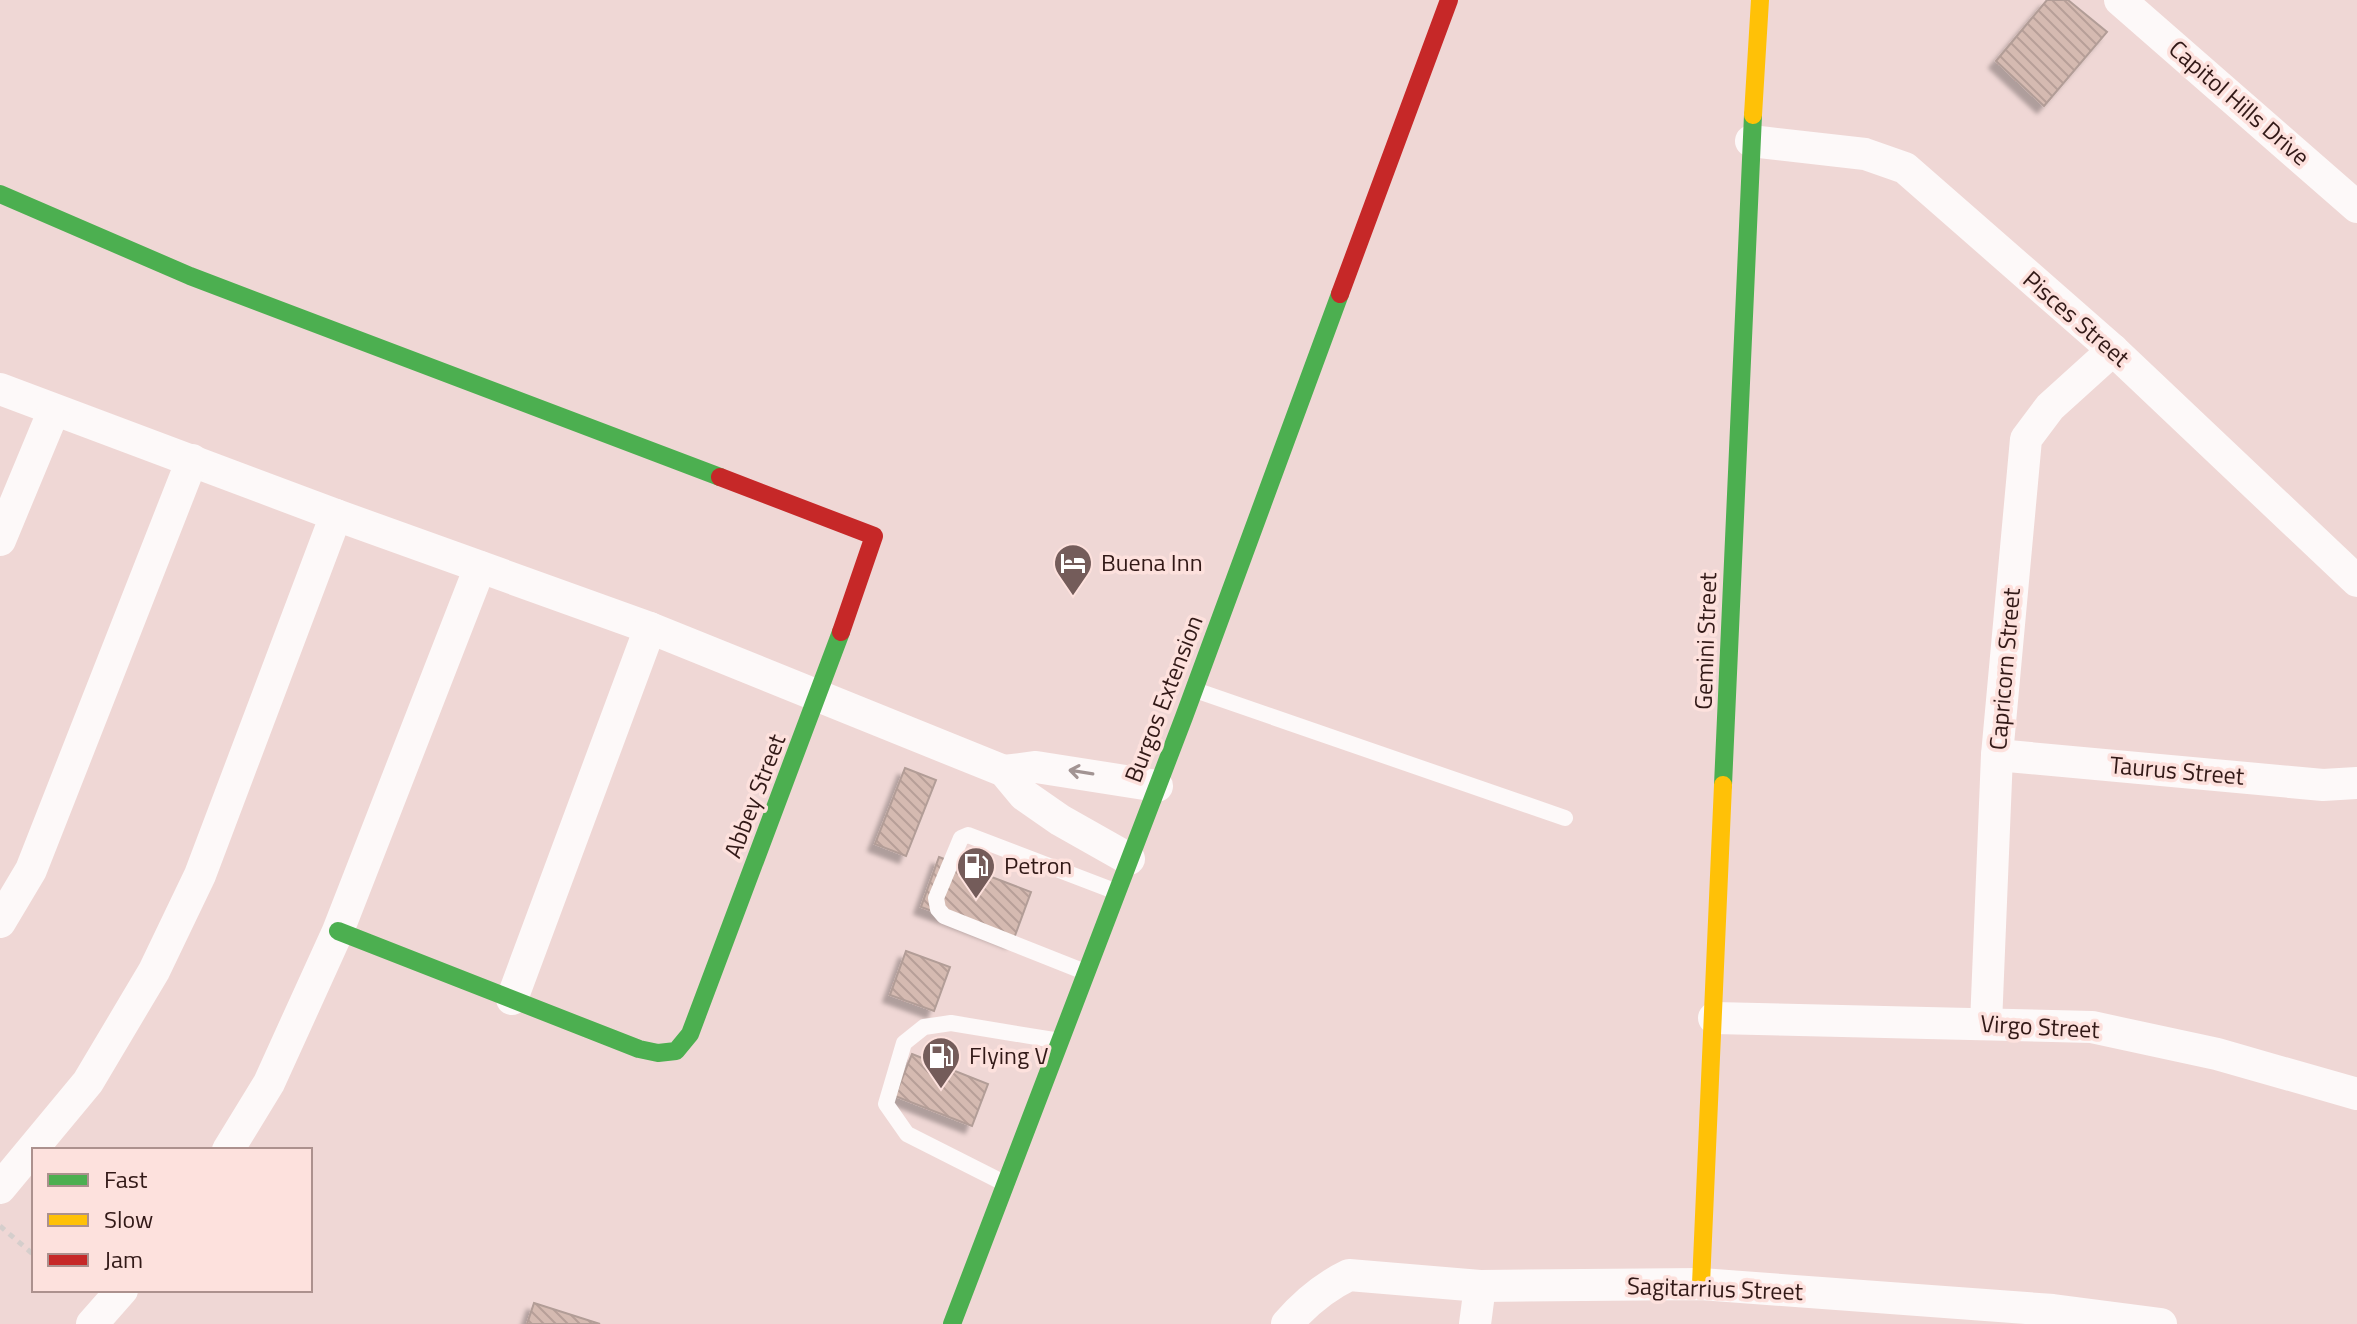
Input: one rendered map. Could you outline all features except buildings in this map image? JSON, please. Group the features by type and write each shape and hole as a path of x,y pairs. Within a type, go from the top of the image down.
{"street":[{"name":"Burgos Extension","path":"952,1324 1194,689 1449,0"},
{"name":"Gemini Street","path":"1701,1284 1751,141 1760,0"},
{"name":"Capitol Hills Drive","path":"2120,0 2357,207"},
{"name":"Pisces Street","path":"1751,141 1865,154 1905,168 2113,350 2357,581"},
{"name":"Abbey Street","path":"0,194 190,276 874,536 819,695 690,1034 676,1051 658,1053 639,1049 512,999"},
{"name":"Capricorn Street","path":"1986,1024 1997,755 2026,439 2050,407 2113,350"},
{"path":"0,389 650,628 1004,771 1024,795 1060,820 1129,859"},
{"path":"0,540 54,410"},
{"path":"0,922 31,870 192,460"},
{"path":"33,1148 88,1082 154,971 200,875 336,515"},
{"path":"229,1148 269,1083 338,931 480,567"},
{"path":"338,931 512,999 650,628"},
{"name":"Taurus Street","path":"1997,755 2323,785 2357,783"},
{"path":"1004,771 1036,767 1157,786"},
{"name":"Virgo Street","path":"1714,1018 2092,1027 2217,1054 2357,1094"},
{"path":"0,1188 32,1149"},
{"name":"Sagitarrius Street","path":"1287,1324 1305,1303 1349,1275 1480,1286 1701,1284 2053,1310 2161,1324"},
{"path":"1475,1324 1480,1286"},
{"path":"92,1324 120,1292"}],"lane":[{"path":"1194,689 1565,818"},
{"path":"1087,973 944,916 938,909 936,898 961,838 968,835 1117,893"},
{"path":"1006,1184 907,1134 886,1104 904,1043 924,1027 951,1023 1060,1041"}],"path":[{"path":"0,1226 32,1253"}],"traffic: fast":[{"path":"1723,785 1753,115"},
{"path":"0,194 190,276 720,477"},
{"path":"952,1324 1184,717 1340,294"},
{"path":"338,931 639,1049 658,1053 676,1051 690,1034 841,632"}],"traffic: slow":[{"path":"1753,115 1760,0"},
{"path":"1701,1284 1723,785"}],"traffic: jam":[{"path":"1340,294 1449,0"},
{"path":"720,477 874,536 841,632"}],"place":[{"name":"Buena Inn","path":"1073,597"},
{"name":"Petron","path":"976,900"},
{"name":"Flying V","path":"941,1090"}]}
